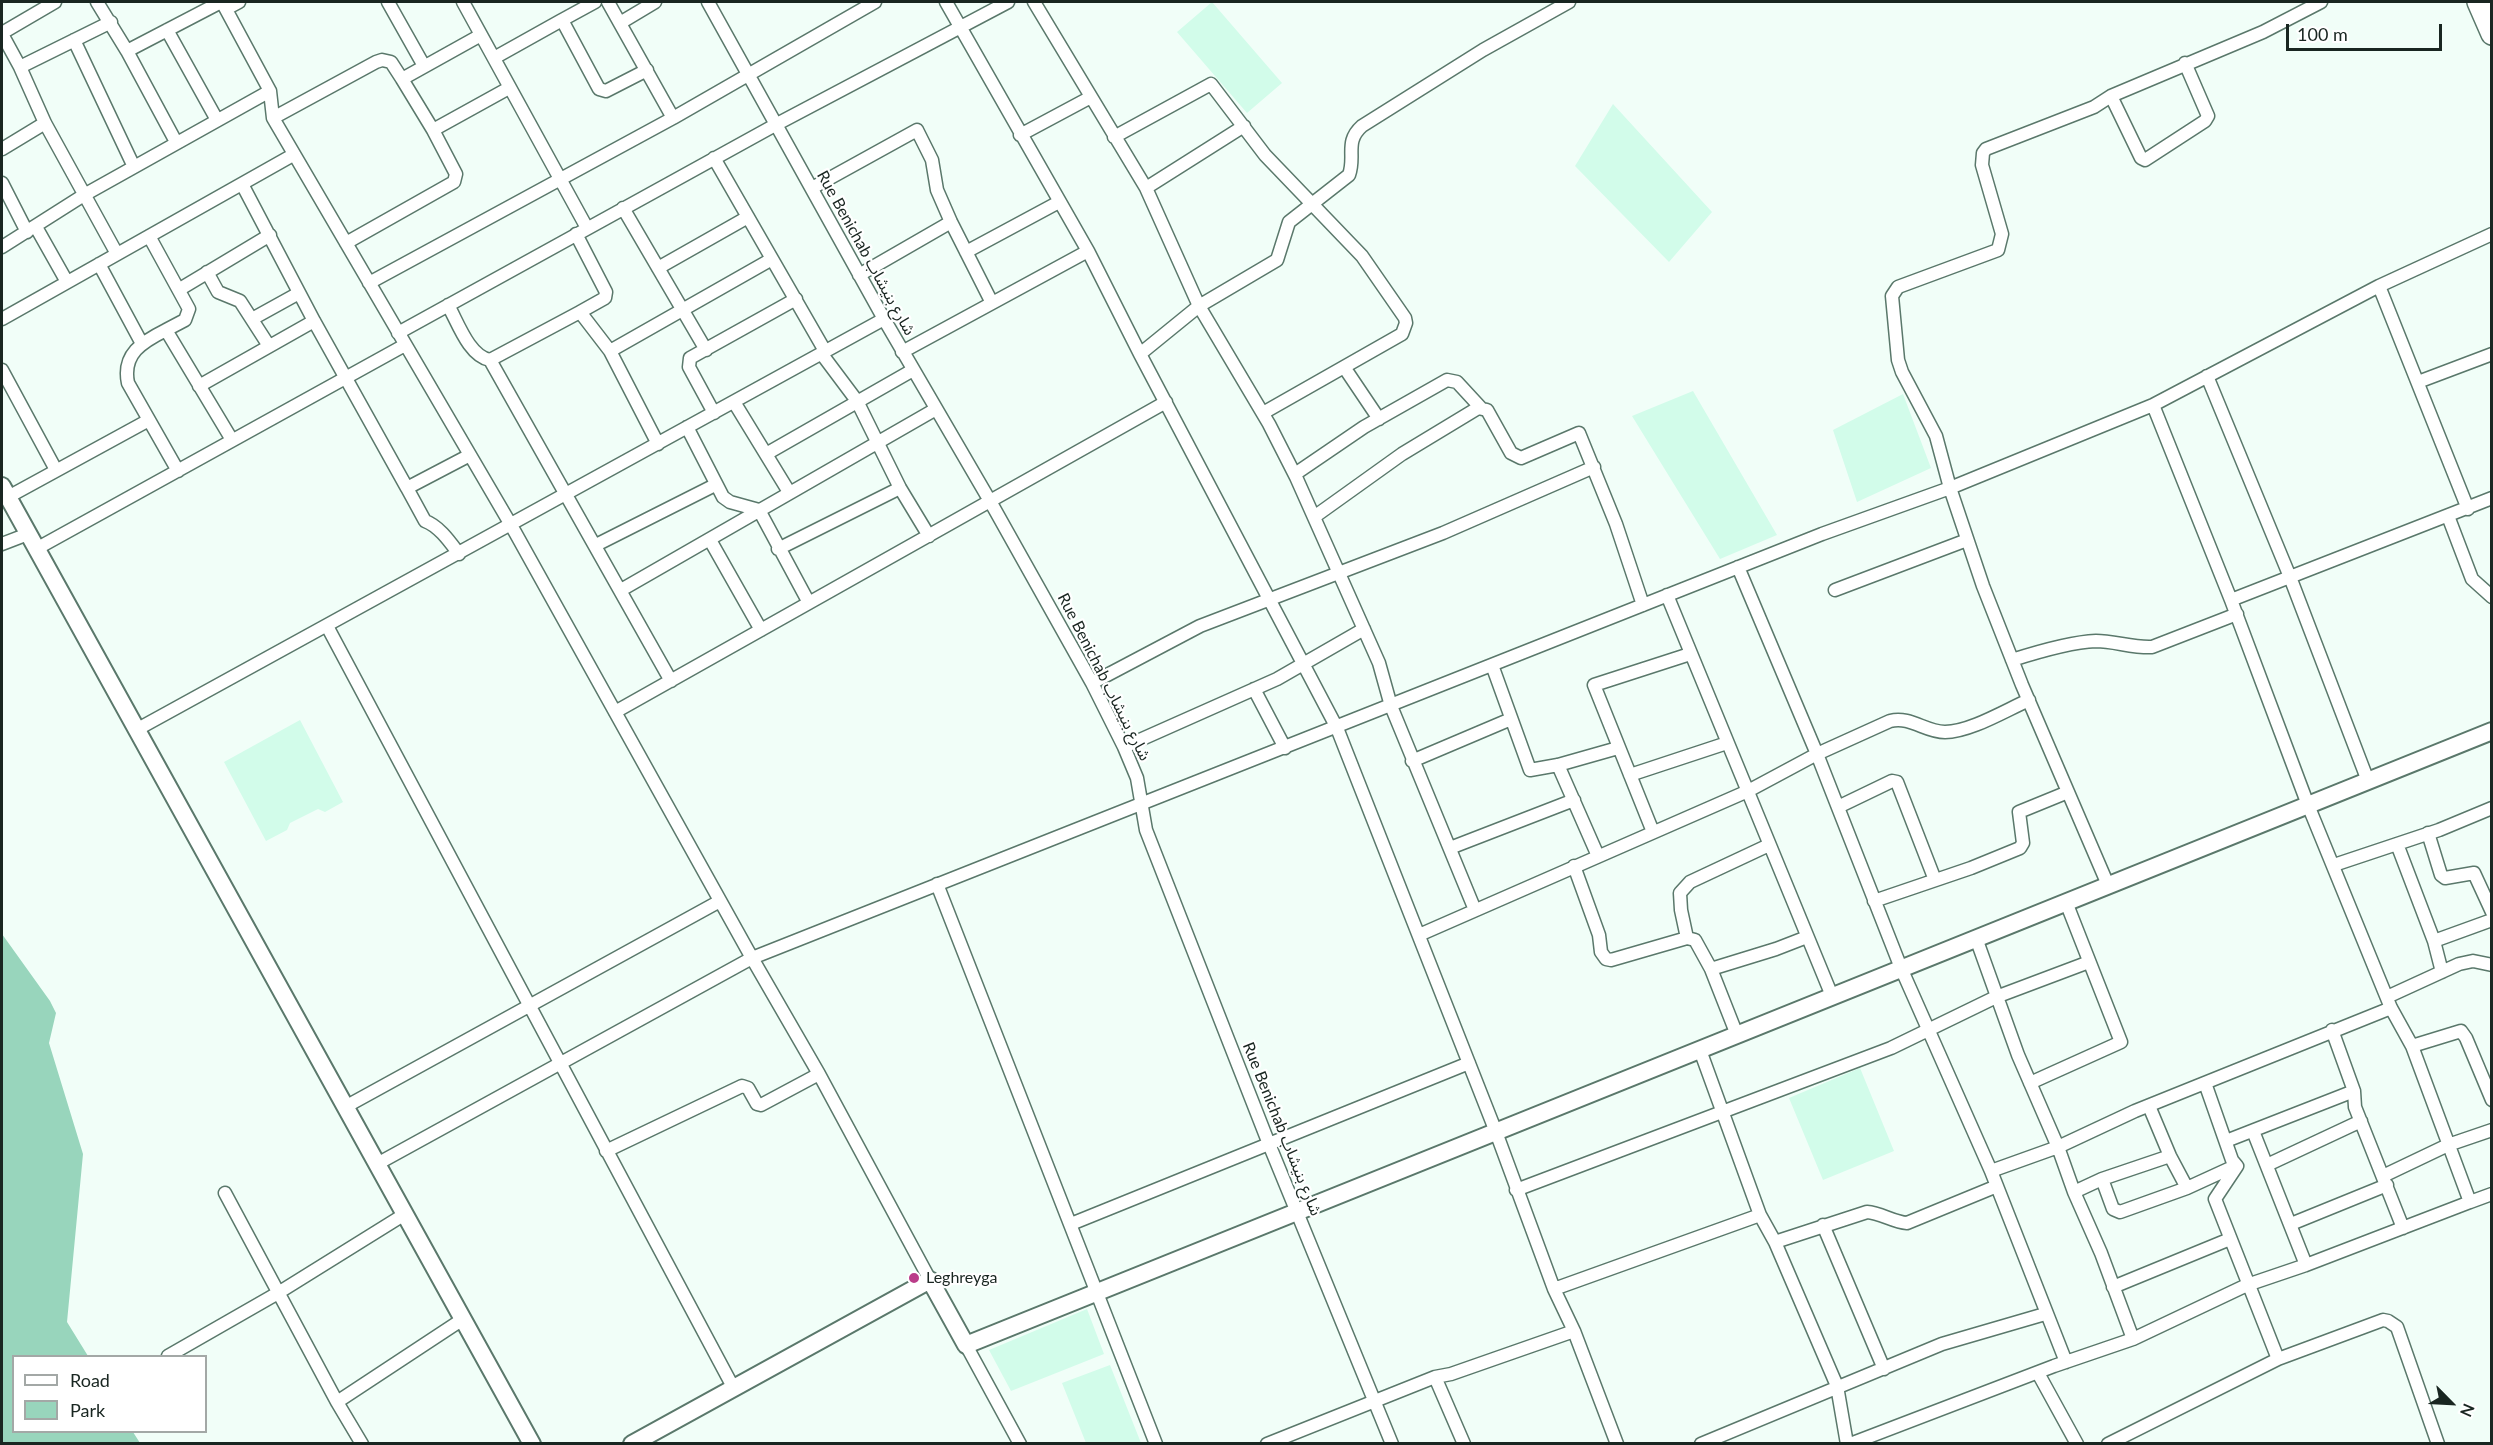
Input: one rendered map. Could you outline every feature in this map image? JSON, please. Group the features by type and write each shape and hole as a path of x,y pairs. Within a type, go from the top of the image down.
{"highway":[{"path":"2478,2 2492,34"}],"street":[{"path":"55,2 2,34 20,67 45,123 117,254"},
{"path":"97,2 111,22 176,142"},
{"path":"127,51 223,4 239,2"},
{"path":"388,2 424,66"},
{"path":"479,2 465,5 587,228"},
{"path":"494,58 595,2"},
{"path":"608,2 673,118"},
{"path":"620,23 655,2"},
{"name":"Rue Benichab شارع بنيشاب","path":"708,2 902,352 990,501 1092,683 1124,747 1137,778 1146,830 1269,1144 1392,1443"},
{"path":"369,283 673,118 875,2"},
{"path":"946,2 1088,251 1337,728 1469,1062 1554,1289 1574,1331 1617,1443"},
{"path":"398,333 714,158 1008,2"},
{"path":"1034,2 1146,188 1199,306 1263,413 1295,474 1379,663 1391,706 1412,761 1475,910"},
{"path":"1140,354 1199,306 1277,260 1290,222 1349,175 1351,142 1354,132 1483,50 1569,2"},
{"path":"2294,2 2299,14"},
{"path":"2108,885 2012,660 1967,540 1936,436 1898,360 1892,296 1898,287 1998,250 2002,234 1982,165 1983,153 1986,149 2094,107 2111,96 2185,63 2263,32 2321,2"},
{"path":"223,4 270,91 273,118 293,155 511,525 819,1074 1020,1443"},
{"path":"562,20 596,88 606,91 647,70"},
{"path":"20,67 111,22"},
{"path":"167,30 217,120"},
{"path":"402,79 481,35"},
{"path":"74,40 134,167"},
{"path":"273,118 382,60 391,62 433,130 456,174 454,182 346,243"},
{"path":"2111,96 2141,158 2145,160 2205,121 2208,116 2185,63"},
{"path":"1114,137 1211,84 1265,155 1362,256 1405,318 1406,323 1402,334 1263,413"},
{"path":"433,130 509,88"},
{"path":"2,247 84,195 270,91"},
{"path":"1020,135 1091,98"},
{"path":"2,149 45,123"},
{"path":"1146,188 1244,126"},
{"path":"812,188 917,130 932,160 937,190 992,303"},
{"path":"2,319 293,155"},
{"path":"714,158 796,299 823,352 858,401 900,488 929,536"},
{"path":"2,183 67,282"},
{"path":"242,184 345,378 425,520 444,534 459,554"},
{"path":"966,252 1059,202"},
{"path":"623,208 706,350"},
{"path":"658,268 748,217"},
{"path":"860,275 951,222"},
{"path":"448,305 475,352 482,358 490,360 580,312 605,298 606,292 576,234"},
{"path":"377,1164 752,958 1822,534 1950,488 2153,405 2379,286 2492,234"},
{"path":"180,289 270,235"},
{"path":"149,236 187,302 188,315 185,320 141,342 132,352 126,373 128,383 178,471"},
{"path":"902,352 1088,251"},
{"path":"610,351 772,259"},
{"path":"99,264 141,342"},
{"path":"207,273 218,292 240,301 269,346"},
{"path":"2379,286 2469,509"},
{"path":"252,320 299,293"},
{"path":"714,413 688,364 690,358 796,299"},
{"path":"580,312 610,351 658,444"},
{"path":"136,730 884,319"},
{"path":"199,386 314,321"},
{"path":"166,330 232,440"},
{"path":"36,549 405,345"},
{"path":"2418,382 2492,354"},
{"path":"490,360 671,681"},
{"path":"1344,367 1379,419"},
{"path":"2,370 56,470"},
{"path":"766,454 913,370"},
{"path":"2207,376 2290,577 2368,781"},
{"path":"1295,474 1379,419 1452,379 1481,408 1487,410 1515,456 1521,458 1579,433 1594,466 1643,605"},
{"path":"734,402 789,492"},
{"path":"615,712 1166,402"},
{"path":"2153,405 2231,600 2308,805 2389,1002 2412,1047 2470,1202"},
{"path":"1314,517 1402,454 1481,408"},
{"path":"621,590 936,409"},
{"path":"149,420 56,470 5,491 532,1443"},
{"path":"687,427 715,484 727,501 759,510 809,603"},
{"path":"407,488 470,455"},
{"path":"1092,683 1200,626 1443,533 1594,466"},
{"path":"596,545 715,484"},
{"path":"778,549 900,488"},
{"path":"2231,600 2469,509 2492,498"},
{"path":"2448,516 2472,579 2492,597"},
{"path":"2,544 28,534"},
{"path":"710,540 761,630"},
{"path":"1835,590 1967,540"},
{"path":"1738,567 1817,754 1901,968 1930,1028 1991,1171 2066,1362"},
{"path":"1667,595 1832,996"},
{"path":"2012,660 2035,653 2097,641 2140,648 2152,647 2236,614"},
{"path":"327,626 733,1388"},
{"path":"1124,747 1215,709 1278,679 1364,629"},
{"path":"1653,832 1594,685 1690,654"},
{"path":"1492,666 1530,770 1558,765 1618,748"},
{"path":"1254,689 1285,748"},
{"path":"1419,935 1748,791 1817,754 1890,721 1899,719 1910,721 1937,732 1946,732 1981,722 2029,700"},
{"path":"1412,761 1511,718"},
{"path":"966,1345 2492,731"},
{"path":"1630,775 1727,743"},
{"path":"1558,765 1598,856"},
{"path":"1838,807 1892,782 1897,782 1935,880"},
{"path":"1874,901 2019,848 2023,843 2019,812 2068,792"},
{"path":"1450,848 1574,800"},
{"path":"2334,865 2490,812"},
{"path":"2428,834 2441,874 2445,878 2474,873 2492,912"},
{"path":"2397,844 2434,941 2442,972"},
{"path":"1687,938 1680,893 1690,882 1769,845"},
{"path":"1574,866 1599,935 1601,952 1606,959 1611,960 1687,938 1698,943 1711,969 1737,1035"},
{"path":"937,884 1156,1443"},
{"path":"345,1107 720,901"},
{"path":"2030,1083 2121,1042 2066,902"},
{"path":"2434,941 2492,920"},
{"path":"1711,969 1807,937"},
{"path":"1976,938 1996,997 2058,1147 2074,1192 2101,1253 2133,1339"},
{"path":"1991,1171 2058,1147 2149,1106 2332,1030 2389,1002 2442,972 2473,961 2492,965"},
{"path":"1516,1190 1891,1047 1996,997 2089,962"},
{"path":"2332,1030 2354,1091 2355,1107 2403,1228"},
{"path":"2412,1047 2461,1031 2492,1100"},
{"path":"1700,1050 1760,1215 1775,1242 1837,1386 1848,1443 2133,1339 2247,1284 2306,1265 2492,1194"},
{"path":"1071,1224 1469,1062"},
{"path":"606,1150 742,1086 748,1088 756,1104 761,1105 819,1074"},
{"path":"2205,1083 2232,1160 2237,1166"},
{"path":"2226,1141 2354,1091"},
{"path":"2149,1106 2170,1156 2187,1188"},
{"path":"2267,1165 2361,1121"},
{"path":"2291,1224 2385,1180 2448,1145 2492,1130"},
{"path":"2253,1131 2306,1265"},
{"path":"2074,1192 2102,1179 2170,1156"},
{"path":"2102,1179 2113,1209 2117,1212 2187,1188 2237,1166"},
{"path":"2237,1166 2215,1199 2278,1359"},
{"path":"1775,1242 1867,1212 1907,1223 1996,1186"},
{"path":"225,1193 362,1443"},
{"path":"170,1355 278,1293 405,1214"},
{"path":"1554,1289 1760,1215"},
{"path":"1823,1225 1884,1369"},
{"path":"2113,1287 2230,1239"},
{"path":"632,1443 930,1280"},
{"path":"1701,1443 1942,1344 2046,1314"},
{"path":"338,1402 463,1319"},
{"path":"2108,1443 2278,1359 2383,1320 2397,1327 2438,1443"},
{"path":"1267,1443 1435,1377 1451,1374 1574,1331"},
{"path":"2038,1373 2076,1443"},
{"path":"1435,1377 1464,1443"}],"shaded area":[{"path":"1212,2 1282,83 1247,113 1177,32"},
{"path":"1613,104 1712,212 1669,262 1575,166"},
{"path":"1693,391 1777,535 1720,559 1632,416"},
{"path":"1903,394 1931,468 1857,502 1833,430"},
{"path":"300,720 343,802 325,812 318,809 290,823 287,830 266,841 224,762"},
{"path":"1860,1068 1894,1151 1823,1180 1789,1098"},
{"path":"1087,1309 1104,1354 1011,1391 989,1350"},
{"path":"1110,1365 1141,1443 1086,1443 1062,1383"}],"green space":[{"path":"2,934 50,1001 56,1013 49,1043 83,1154 67,1322 87,1355 12,1355 12,1433 134,1433 140,1443 2,1443"}],"place":[{"name":"Leghreyga","path":"914,1278"}]}
